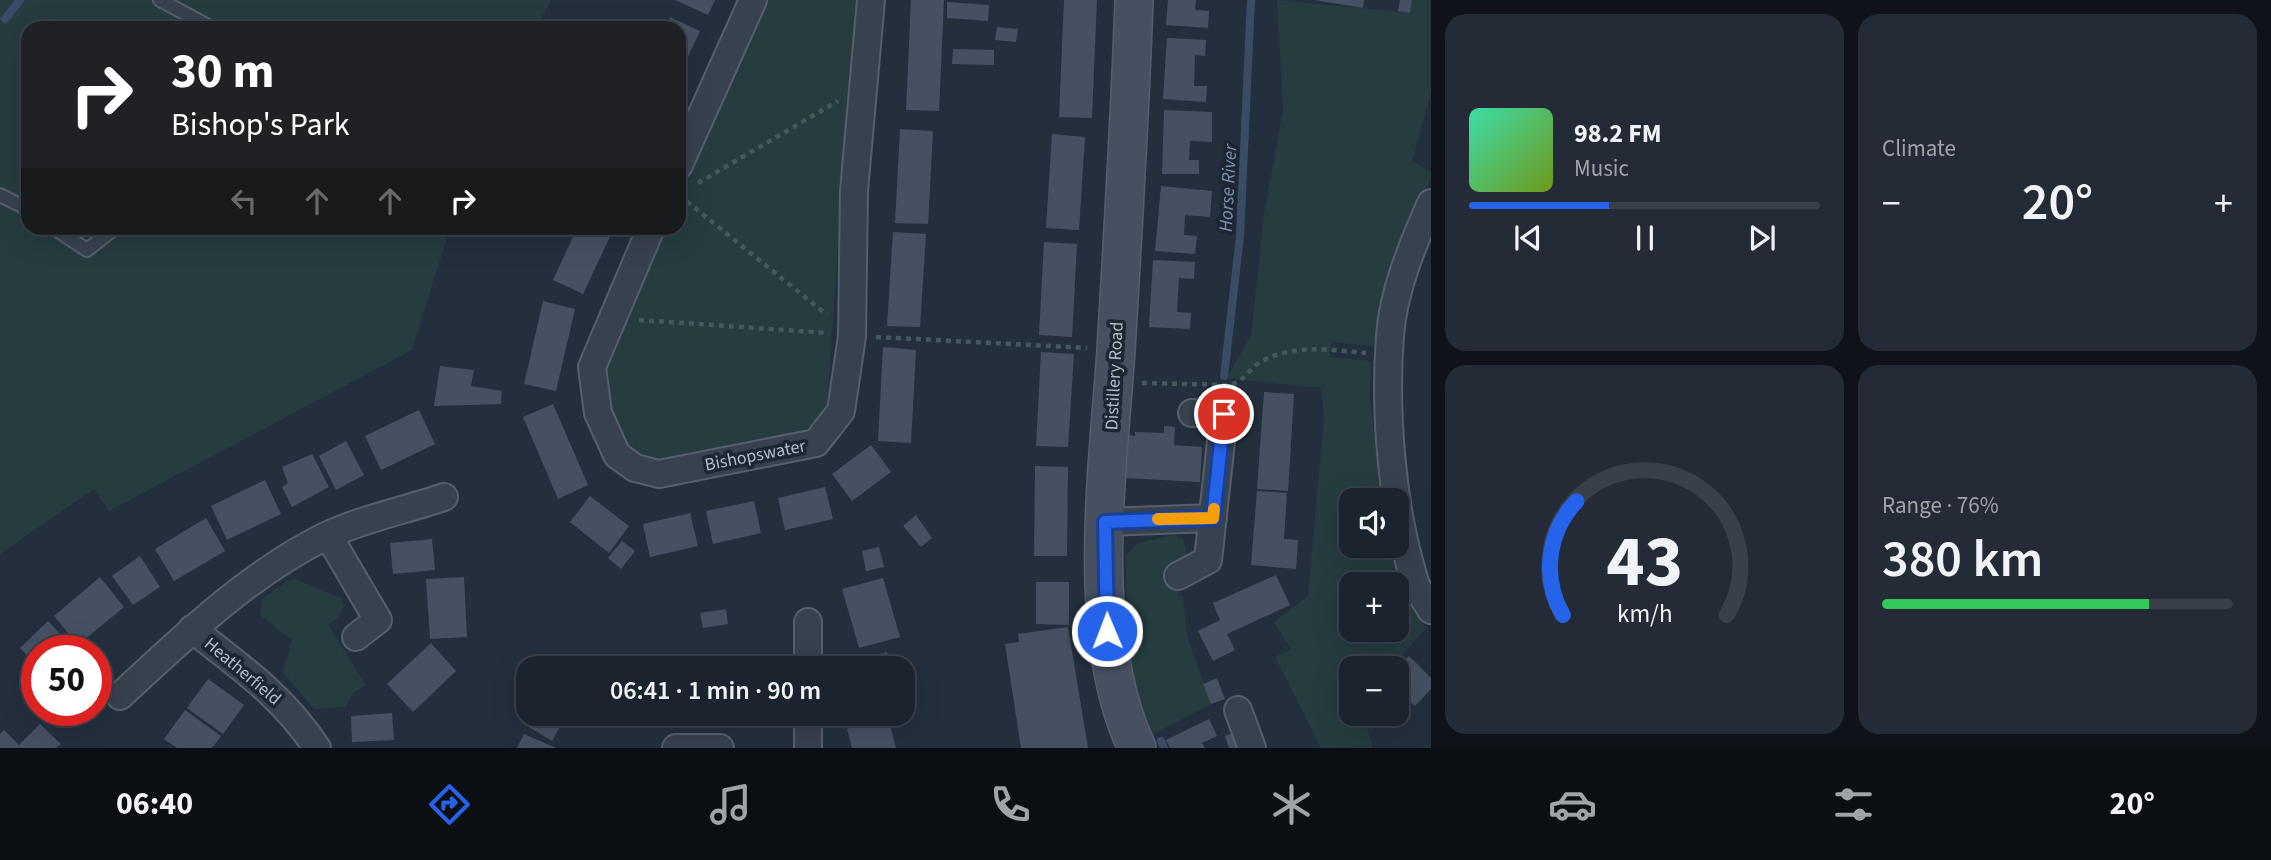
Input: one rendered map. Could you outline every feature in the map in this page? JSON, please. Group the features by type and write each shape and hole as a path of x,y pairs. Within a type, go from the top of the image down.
{"main road":[{"name":"Distillery Road","path":"1134,0 1105,522 1107,631 1126,724 1137,748"}],"street":[{"path":"686,149 753,0"},
{"name":"Bishopswater","path":"648,235 592,367 598,413 617,455 635,468 659,474 816,443 841,411 852,335 854,191 871,0"},
{"path":"1431,203 1409,257 1393,316 1390,355 1395,486 1415,584 1431,610"},
{"path":"1178,576 1208,560 1224,414 1192,413"},
{"name":"Heatherfield","path":"120,696 192,629 251,580 328,535 443,498"},
{"path":"1105,522 1213,518"},
{"path":"328,535 378,620 356,637"},
{"path":"808,622 808,656"},
{"name":"Heatherfield","path":"192,629 270,689 299,721 317,748"},
{"path":"1238,710 1252,748"},
{"path":"808,726 808,748"},
{"path":"676,748 720,748"}],"lane":[{"path":"160,0 199,21"},
{"path":"0,195 21,206"},
{"path":"64,235 87,250 106,235"}],"path":[{"path":"686,191 849,94 863,94"},
{"path":"686,201 852,335"},
{"path":"611,318 852,335 1115,366 1205,385 1241,382 1260,361 1286,351 1314,348 1390,355"}],"green space":[{"path":"0,0 551,0 540,21 21,21 21,235 448,235 412,350 109,511 94,489 0,554"},
{"path":"767,0 856,0 827,404 814,425 787,437 656,464 635,454 616,429 602,370 661,235 686,235 686,179"},
{"path":"1277,0 1410,13 1412,0 1431,0 1431,92 1412,161 1431,172 1431,178 1394,254 1374,346 1332,342 1329,357 1371,361 1370,398 1381,488 1339,488 1339,558 1396,558 1399,572 1339,572 1339,642 1409,642 1409,600 1426,629 1401,656 1339,656 1339,726 1367,726 1373,748 1321,748 1275,657 1291,649 1274,622 1308,596 1324,417 1321,388 1227,378 1251,335 1264,215 1283,110"},
{"path":"1174,535 1182,538 1186,547 1182,562 1175,564 1179,597 1183,596 1187,636 1211,704 1152,735 1134,694 1128,646 1126,555 1138,543"},
{"path":"292,578 341,598 344,606 339,617 328,625 366,685 353,693 346,707 314,709 283,672 292,640 260,615 262,599"}],"building":[{"path":"675,0 715,0 708,15"},
{"path":"911,0 944,0 939,111 906,110"},
{"path":"1064,0 1097,0 1092,118 1059,117"},
{"path":"1168,0 1196,0 1195,10 1209,11 1208,28 1166,25"},
{"path":"1314,0 1364,0 1363,8"},
{"path":"1400,0 1412,0 1410,13 1398,11"},
{"path":"947,2 989,5 988,21 947,18"},
{"path":"686,24 700,31 686,61"},
{"path":"997,27 1018,29 1016,42 995,40"},
{"path":"1167,38 1206,40 1205,56 1195,55 1194,86 1207,86 1206,102 1163,99"},
{"path":"953,49 994,50 994,65 952,64"},
{"path":"1164,110 1212,112 1212,142 1190,141 1189,160 1199,160 1199,174 1162,174"},
{"path":"900,129 933,131 928,224 895,223"},
{"path":"1052,134 1085,137 1079,230 1046,228"},
{"path":"1161,186 1212,191 1210,217 1185,215 1184,235 1197,236 1195,254 1155,251"},
{"path":"893,232 926,234 920,327 887,326"},
{"path":"574,235 611,235 583,294 553,280"},
{"path":"1044,242 1077,244 1072,337 1039,335"},
{"path":"1153,260 1195,262 1194,279 1179,278 1177,312 1191,313 1190,329 1149,327"},
{"path":"543,301 575,309 556,391 524,384"},
{"path":"883,347 916,350 911,443 878,441"},
{"path":"1041,352 1074,354 1068,447 1036,446"},
{"path":"440,366 474,370 471,386 502,391 501,404 434,406"},
{"path":"1264,392 1294,394 1288,491 1257,489"},
{"path":"553,404 588,485 558,499 523,417"},
{"path":"419,410 435,444 381,470 365,436"},
{"path":"1164,426 1175,427 1174,445 1202,447 1200,482 1126,478 1129,435 1135,436 1135,432 1164,433"},
{"path":"346,441 364,475 336,490 319,456"},
{"path":"871,445 891,472 852,501 832,474"},
{"path":"312,454 329,487 292,507 282,487 288,483 282,467"},
{"path":"1035,466 1068,467 1067,556 1034,556"},
{"path":"265,480 281,514 227,540 211,506"},
{"path":"825,487 833,519 785,530 778,498"},
{"path":"1257,491 1287,493 1284,539 1298,540 1296,569 1251,565"},
{"path":"590,496 629,526 609,553 570,522"},
{"path":"754,501 761,533 713,544 706,511"},
{"path":"690,513 698,546 650,557 643,524"},
{"path":"916,515 932,538 921,547 903,526"},
{"path":"206,518 225,551 174,581 155,549"},
{"path":"432,539 435,570 393,574 390,543"},
{"path":"622,541 635,551 621,569 608,558"},
{"path":"879,547 884,567 866,571 862,551"},
{"path":"140,556 160,587 133,605 112,576"},
{"path":"1276,575 1290,605 1227,634 1235,650 1213,661 1198,631 1220,620 1213,603"},
{"path":"100,577 124,607 90,635 70,635 54,616"},
{"path":"464,577 467,637 430,639 426,579"},
{"path":"883,578 900,637 859,648 842,589"},
{"path":"1036,582 1069,582 1069,625 1036,624"},
{"path":"726,609 728,624 703,628 700,613"},
{"path":"48,621 61,635 33,635"},
{"path":"1068,627 1088,748 1021,748 1005,644 1019,642 1018,634"},
{"path":"431,643 456,671 413,712 387,684"},
{"path":"1409,656 1431,678 1431,689 1415,706 1409,700"},
{"path":"1217,678 1225,699 1211,704 1203,684"},
{"path":"208,679 244,705 223,734 187,708"},
{"path":"185,710 221,736 212,748 177,748 164,739"},
{"path":"392,713 394,740 352,742 351,716"},
{"path":"1209,719 1217,736 1202,743 1205,748 1170,748 1166,740"},
{"path":"38,726 42,726 61,744 56,748 0,748 0,734 4,730 19,745"},
{"path":"527,726 560,726 552,741"},
{"path":"857,726 890,726 896,748 852,748 847,729"},
{"path":"1235,732 1241,748 1229,748 1225,736"},
{"path":"524,734 556,748 517,748"}],"waterway":[{"path":"5,19 20,0"},
{"name":"Horse River","path":"1224,376 1240,236 1251,0"},
{"name":"Horse River","path":"1161,741 1164,748"}],"slow traffic":[{"path":"1158,519 1213,518 1214,509"}],"route":[{"path":"1107,631 1105,522 1213,518 1224,414"}]}
